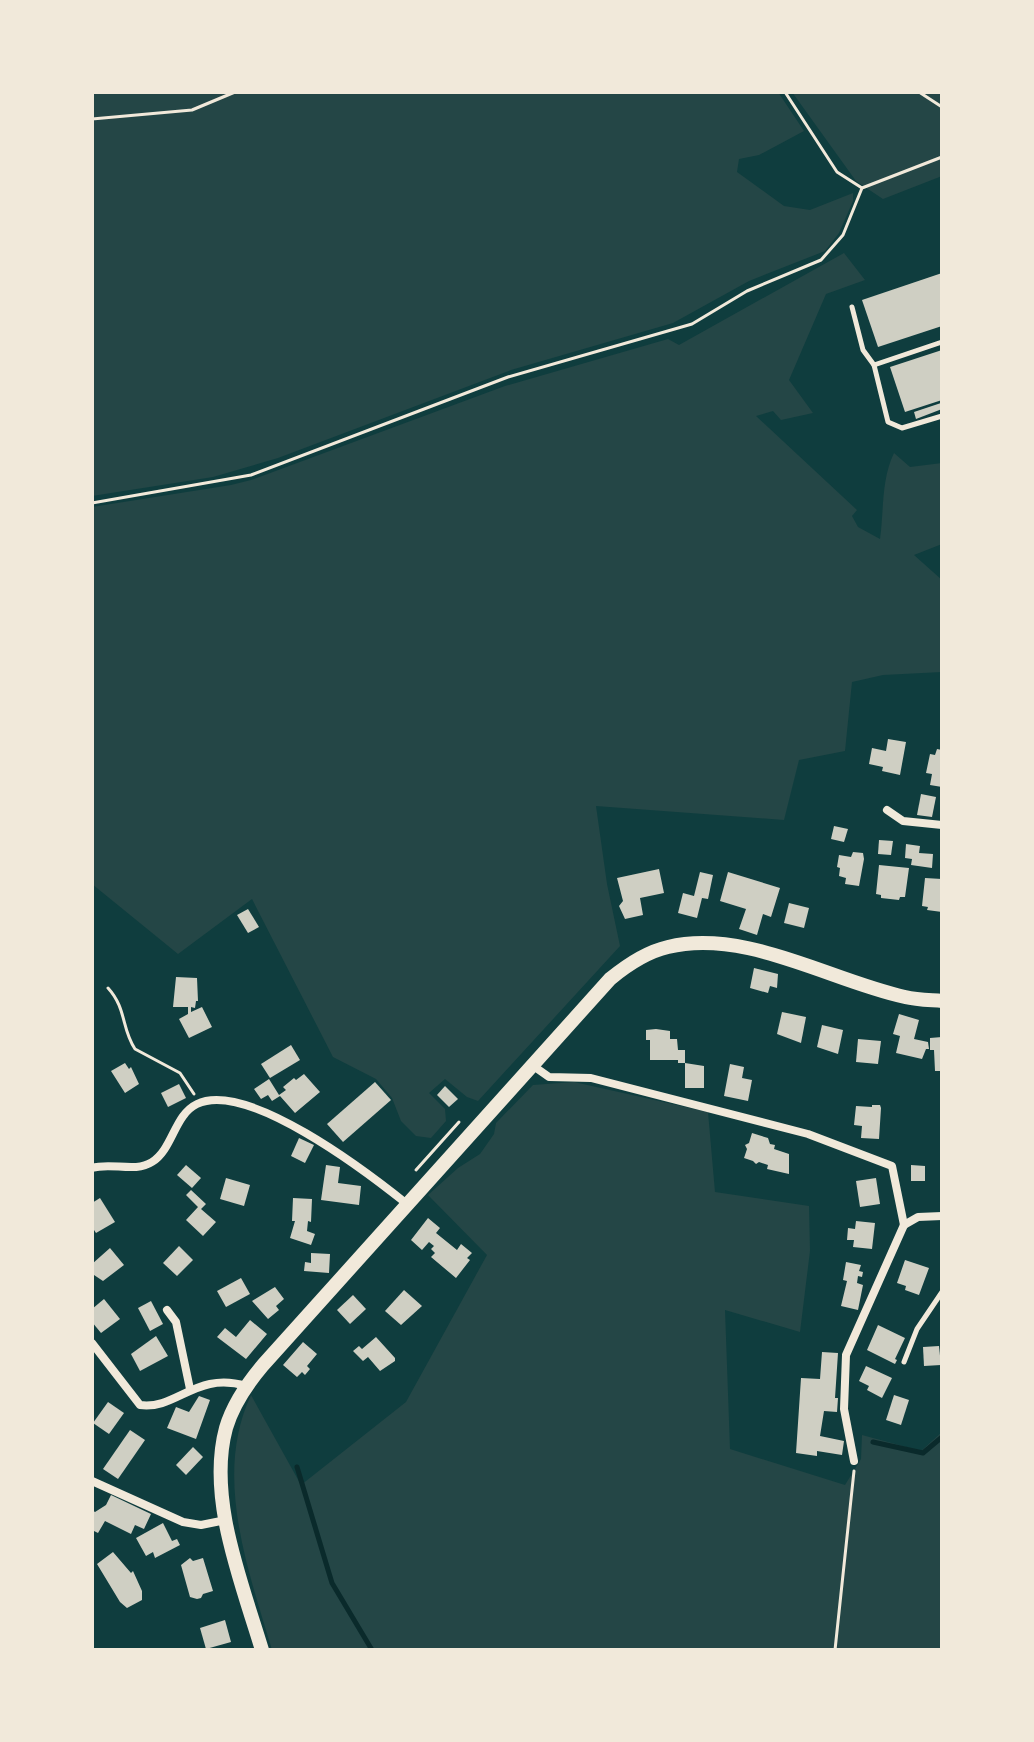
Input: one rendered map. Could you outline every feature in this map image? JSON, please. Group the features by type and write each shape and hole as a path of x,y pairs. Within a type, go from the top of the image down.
{"main road":[{"path":"262,1650 226,1520 221,1490 222,1450 232,1413 246,1386 610,979 638,959 675,945 708,943 787,960 896,994 942,1001"}],"street":[{"path":"887,810 903,821 942,825"},
{"path":"531,1065 549,1077 591,1078 808,1134 892,1166 904,1225 846,1355 844,1409 854,1461"},
{"path":"92,1168 107,1164 142,1167 151,1163 160,1155 186,1113 199,1103 234,1101 264,1111 321,1143 407,1204"},
{"path":"904,1225 918,1217 942,1216"},
{"path":"167,1310 176,1322 190,1389"},
{"path":"92,1343 140,1405 151,1406 190,1389 219,1382 246,1386"},
{"path":"92,1481 183,1522 201,1525 226,1520"}],"lane":[{"path":"852,307 863,350 874,365 888,422 902,428 942,416"},
{"path":"874,365 942,342"},
{"path":"904,1362 917,1329 942,1292"}],"path":[{"path":"92,119 192,110 235,92"},
{"path":"785,92 837,172 862,188"},
{"path":"919,92 942,107"},
{"path":"92,503 251,475 508,377 692,324 747,291 821,260 843,235 862,188 942,157"},
{"path":"108,988 119,1001 130,1042 135,1049 180,1073 199,1103"},
{"path":"416,1170 459,1122"},
{"path":"835,1650 854,1461"}],"shaded area":[{"path":"92,92 778,92 804,131 759,155 739,159 737,172 784,206 810,210 853,193 853,201 839,233 825,251 749,281 673,323 511,370 278,458 213,477 92,496"},
{"path":"792,92 942,92 942,176 883,199 856,181"},
{"path":"844,253 865,280 826,294 789,380 813,413 781,420 773,411 756,416 857,510 852,516 858,527 880,539 885,485 894,453 910,467 942,463 942,544 914,555 942,580 942,672 883,675 852,682 845,751 799,760 784,820 596,806 620,946 478,1101 467,1097 445,1079 429,1093 445,1109 446,1121 431,1138 416,1136 401,1121 392,1098 376,1079 333,1057 252,899 178,954 92,884 92,507 251,480 505,386 668,339 679,345"},
{"path":"574,1082 708,1112 715,1192 809,1206 810,1251 800,1332 725,1310 730,1449 845,1485 861,1459 862,1435 921,1451 942,1432 942,1650 272,1650 245,1555 235,1490 235,1458 240,1426 251,1395 301,1485 406,1402 487,1255 428,1195 458,1168 480,1154 494,1134 496,1123 533,1085"}],"building":[{"path":"942,273 942,326 878,347 862,300"},
{"path":"942,350 942,400 905,412 890,367"},
{"path":"941,403 942,409 916,419 914,412"},
{"path":"888,739 906,742 900,775 869,764 872,748 886,751"},
{"path":"937,749 942,750 942,787 930,785 932,774 926,773 930,754 935,755"},
{"path":"921,794 936,797 932,817 917,815"},
{"path":"834,826 848,829 844,842 831,839"},
{"path":"879,840 893,841 891,855 878,854"},
{"path":"906,844 920,846 919,853 933,854 932,868 911,865 912,859 905,858"},
{"path":"853,852 863,853 859,886 845,884 846,878 839,876 840,868 837,867 839,855 851,857"},
{"path":"879,865 909,868 905,897 899,900 881,898 876,894"},
{"path":"659,869 664,893 640,898 643,915 625,919 619,906 623,901 617,878"},
{"path":"700,872 713,875 708,899 702,898 697,918 678,913 683,893 694,896"},
{"path":"728,872 780,888 771,917 763,914 757,935 739,929 746,909 720,901"},
{"path":"925,878 942,879 942,912 922,906"},
{"path":"789,903 809,908 804,928 784,923"},
{"path":"248,909 259,927 248,933 237,915"},
{"path":"754,968 778,974 777,988 770,986 768,993 750,988"},
{"path":"176,977 197,978 198,1001 195,1008 191,1007 191,1012 202,1007 212,1027 189,1038 179,1019 188,1014 188,1007 173,1007"},
{"path":"782,1012 806,1017 801,1043 777,1034"},
{"path":"899,1014 919,1020 914,1039 928,1042 929,1049 926,1049 922,1059 896,1053 900,1036 893,1034"},
{"path":"822,1025 843,1030 838,1054 817,1047"},
{"path":"646,1030 670,1031 670,1039 677,1039 678,1050 685,1050 685,1063 650,1060 650,1040 646,1040"},
{"path":"942,1037 942,1071 935,1071 930,1038"},
{"path":"858,1039 881,1041 878,1064 856,1062"},
{"path":"291,1045 300,1060 270,1078 261,1064"},
{"path":"125,1063 129,1069 131,1067 139,1084 125,1093 111,1071"},
{"path":"685,1063 704,1066 704,1088 685,1088"},
{"path":"730,1064 744,1067 742,1078 752,1080 748,1101 724,1096"},
{"path":"304,1074 320,1092 295,1113 280,1096 272,1101 268,1095 261,1099 254,1089 269,1079 279,1095 286,1090 283,1087"},
{"path":"375,1082 391,1100 343,1142 327,1124"},
{"path":"179,1084 186,1098 168,1107 161,1093"},
{"path":"445,1086 458,1099 449,1107 437,1095"},
{"path":"880,1105 881,1108 879,1139 861,1138 862,1126 854,1125 856,1106"},
{"path":"752,1133 768,1138 770,1144 775,1145 774,1149 789,1154 789,1174 767,1169 768,1165 744,1158 745,1145 749,1143"},
{"path":"299,1138 314,1145 305,1163 291,1156"},
{"path":"186,1165 201,1178 192,1188 177,1175"},
{"path":"326,1165 340,1167 338,1183 361,1186 359,1205 321,1200"},
{"path":"911,1165 925,1166 925,1181 911,1181"},
{"path":"226,1178 250,1185 244,1206 220,1199"},
{"path":"876,1178 880,1204 860,1207 856,1181"},
{"path":"191,1190 206,1204 201,1209 216,1222 203,1236 186,1220 198,1207 186,1195"},
{"path":"100,1198 115,1222 96,1233 92,1227 92,1203"},
{"path":"293,1198 312,1199 311,1222 308,1221 307,1231 315,1234 311,1245 290,1238 295,1221 292,1221"},
{"path":"428,1218 440,1228 436,1233 457,1250 461,1244 472,1253 456,1278 431,1257 435,1253 431,1249 434,1246 429,1242 422,1250 411,1240"},
{"path":"856,1221 875,1223 872,1249 853,1247 854,1240 847,1240 848,1228 855,1229"},
{"path":"179,1246 193,1260 177,1276 163,1263"},
{"path":"110,1248 124,1265 103,1281 94,1275 92,1264"},
{"path":"311,1253 330,1254 329,1273 304,1271 305,1262 311,1263"},
{"path":"905,1260 929,1268 919,1295 897,1283"},
{"path":"846,1262 861,1265 859,1271 863,1272 862,1277 858,1276 857,1283 863,1285 858,1310 841,1306 847,1281 843,1280"},
{"path":"241,1278 250,1294 226,1307 217,1291"},
{"path":"275,1287 284,1299 276,1306 279,1310 268,1319 252,1301"},
{"path":"404,1290 422,1306 401,1325 385,1311"},
{"path":"353,1295 366,1309 350,1324 337,1310"},
{"path":"104,1299 120,1319 101,1333 92,1322 92,1309"},
{"path":"151,1301 163,1324 150,1331 138,1308"},
{"path":"250,1320 267,1334 246,1359 217,1337 225,1328 236,1337"},
{"path":"878,1325 905,1338 895,1364 867,1350"},
{"path":"156,1336 168,1356 140,1371 131,1354"},
{"path":"376,1337 395,1358 380,1371 368,1357 363,1361 353,1351 359,1346 362,1349"},
{"path":"303,1342 317,1354 307,1366 310,1369 305,1375 302,1372 297,1377 283,1365"},
{"path":"939,1346 941,1365 924,1366 923,1347"},
{"path":"822,1352 838,1353 835,1398 838,1398 837,1412 824,1411 820,1436 844,1441 842,1455 817,1451 817,1456 796,1453 801,1378 820,1379"},
{"path":"866,1366 892,1378 882,1398 867,1390 869,1386 859,1381"},
{"path":"894,1395 909,1400 901,1425 886,1420"},
{"path":"199,1396 210,1400 196,1439 167,1428 176,1407 189,1412"},
{"path":"108,1402 124,1413 109,1434 93,1423"},
{"path":"130,1430 145,1440 118,1479 103,1469"},
{"path":"193,1447 203,1457 186,1475 176,1465"},
{"path":"111,1495 151,1514 144,1529 135,1525 131,1534 105,1521 98,1533 92,1530 92,1510 95,1512 106,1505"},
{"path":"163,1523 172,1541 177,1539 180,1545 155,1558 153,1552 146,1556 136,1538"},
{"path":"113,1552 131,1573 133,1571 142,1591 142,1600 127,1608 120,1602 97,1564"},
{"path":"190,1558 193,1561 203,1558 213,1591 197,1599 190,1597 181,1565"},
{"path":"225,1620 231,1642 206,1649 200,1628"}],"waterway":[{"path":"873,1442 923,1453 942,1437"},
{"path":"297,1467 332,1583 372,1650"}]}
